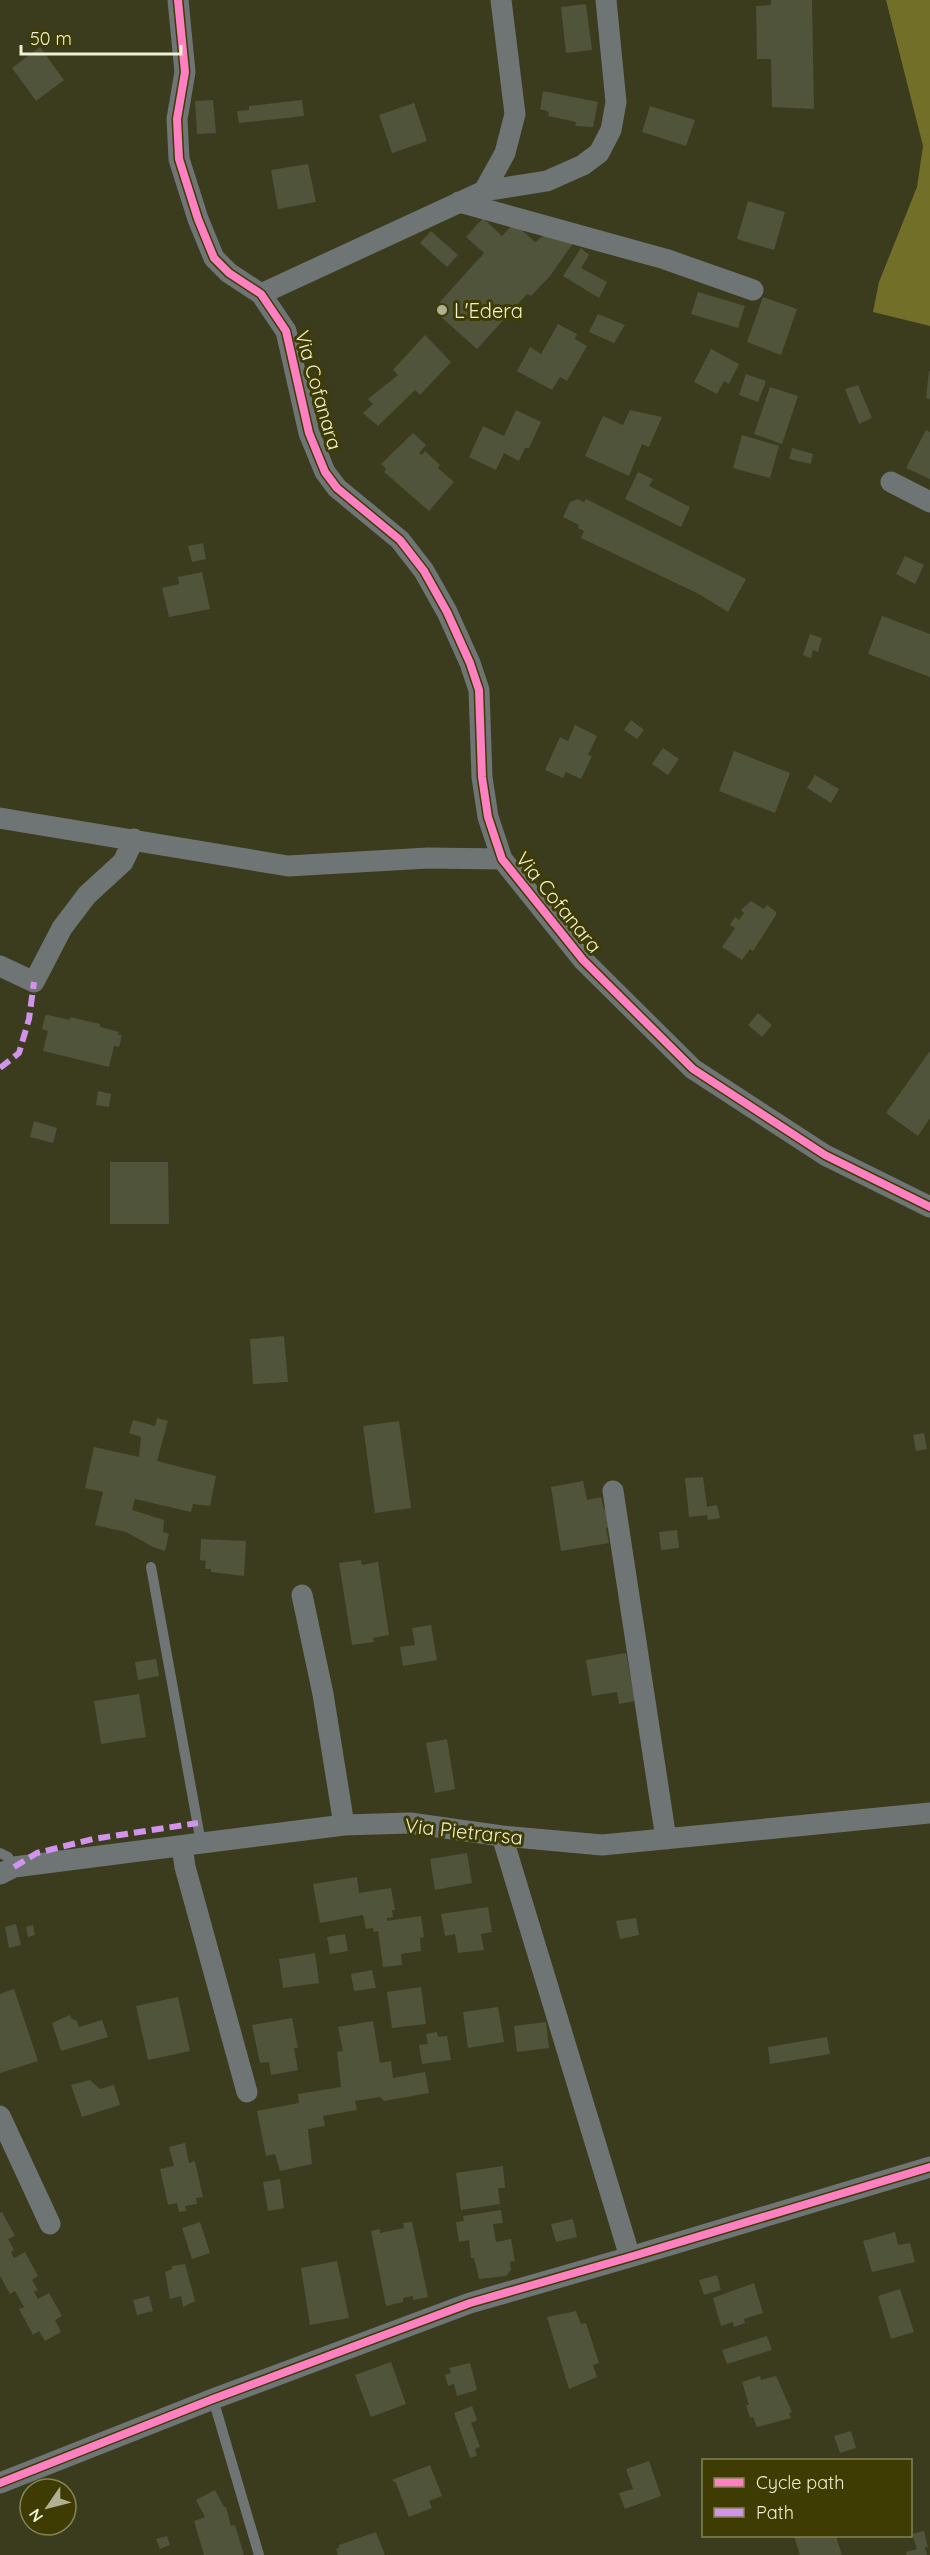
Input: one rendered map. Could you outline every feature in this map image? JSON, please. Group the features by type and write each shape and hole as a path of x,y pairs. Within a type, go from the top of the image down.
{"street":[{"name":"Via Cofanara","path":"178,0 185,72 177,119 179,159 198,219 214,258 229,273 261,294 286,331 309,433 325,472 346,496 400,540 424,571 470,663 479,690 482,777 488,817 502,859 583,960 693,1069 825,1155 930,1207"},
{"path":"484,191 505,153 515,114 501,0"},
{"path":"261,294 484,191 547,181 583,165 599,153 611,130 616,102 606,0"},
{"path":"459,202 665,260 753,290"},
{"path":"891,482 930,502"},
{"name":"Via Cofanara","path":"0,818 288,866 429,858 502,859"},
{"path":"0,966 34,982 62,928 87,896 123,862 134,839"},
{"path":"613,1491 666,1839"},
{"path":"302,1595 323,1694 344,1825"},
{"name":"Via Pietrarsa","path":"5,1865 191,1845 344,1825 410,1823 502,1836 602,1845 930,1813"},
{"path":"502,1836 630,2257"},
{"path":"191,1845 185,1867 247,2092"},
{"path":"0,2116 51,2224"},
{"path":"0,2483 213,2399 470,2303 930,2167"}],"lane":[{"path":"151,1567 191,1845"},
{"path":"213,2399 259,2555"}],"shaded area":[{"path":"886,0 930,0 930,326 873,312 879,282 917,187 923,146"}],"building":[{"path":"771,0 812,0 814,109 772,107 771,59 757,59 756,6 771,5"},
{"path":"586,4 592,50 566,53 561,7"},
{"path":"40,47 64,80 36,101 12,68"},
{"path":"543,91 598,102 593,127 575,126 576,122 548,116 549,112 540,109"},
{"path":"213,100 216,133 197,134 195,101"},
{"path":"302,100 304,116 239,123 237,111 249,110 249,106"},
{"path":"414,103 427,141 392,153 379,115"},
{"path":"650,106 695,120 686,146 642,132"},
{"path":"308,164 316,202 278,209 271,170"},
{"path":"748,201 785,212 774,250 737,239"},
{"path":"483,218 502,236 514,223 535,242 550,231 576,239 550,276 531,296 527,294 477,349 441,317 447,310 439,303 484,253 466,237"},
{"path":"431,231 458,255 447,267 420,243"},
{"path":"581,248 589,255 581,268 607,282 599,298 563,276"},
{"path":"698,292 745,306 738,328 691,314"},
{"path":"763,297 797,309 781,355 747,342"},
{"path":"598,314 625,325 614,343 589,332"},
{"path":"558,324 577,334 575,339 587,346 567,381 560,377 552,390 517,371 530,347 541,354"},
{"path":"425,335 451,362 420,395 415,390 378,426 363,413 373,404 368,399 398,375 393,370"},
{"path":"711,349 739,364 729,384 724,381 717,394 694,382"},
{"path":"930,371 930,399 926,398"},
{"path":"746,374 766,381 758,402 739,395"},
{"path":"858,385 872,418 859,424 845,389"},
{"path":"770,387 798,396 782,444 754,434"},
{"path":"516,410 541,422 529,448 525,448 519,461 504,453 496,470 469,457 483,426 504,436"},
{"path":"630,410 662,417 649,447 642,444 629,476 585,456 603,416 623,425"},
{"path":"926,430 930,432 930,479 906,468"},
{"path":"413,433 426,445 419,453 422,455 425,451 440,465 438,468 454,482 429,511 384,472 386,469 381,464"},
{"path":"742,435 779,446 770,478 733,468"},
{"path":"792,448 813,454 811,464 789,459"},
{"path":"638,472 653,479 649,486 690,507 681,527 625,499"},
{"path":"578,499 584,502 586,499 746,579 728,612 699,594 581,538 584,531 578,528 579,525 563,517 570,502"},
{"path":"203,543 206,559 192,562 188,546"},
{"path":"905,556 924,565 915,584 896,574"},
{"path":"202,572 210,609 169,617 162,588 179,584 178,577"},
{"path":"882,616 930,634 930,677 868,654"},
{"path":"810,634 822,638 818,652 813,650 811,658 803,655"},
{"path":"631,720 644,730 637,739 624,730"},
{"path":"575,725 597,736 588,755 592,756 581,779 566,772 563,778 545,770 560,737 568,741"},
{"path":"663,748 679,759 668,775 652,764"},
{"path":"734,751 790,773 775,813 719,791"},
{"path":"815,775 839,789 831,803 807,788"},
{"path":"751,901 764,909 767,905 776,912 776,915 753,951 750,949 742,960 722,947 735,928 730,925 735,917 739,920 744,913 741,910"},
{"path":"758,1013 772,1025 762,1037 748,1025"},
{"path":"45,1016 100,1024 100,1027 119,1032 118,1035 122,1035 119,1047 114,1046 109,1067 43,1051 48,1031 42,1029"},
{"path":"930,1051 930,1118 918,1136 886,1113"},
{"path":"98,1091 111,1094 109,1107 96,1105"},
{"path":"34,1121 57,1128 53,1143 30,1137"},
{"path":"110,1162 168,1162 169,1224 110,1224"},
{"path":"284,1336 288,1382 253,1384 250,1339"},
{"path":"157,1418 168,1421 157,1461 216,1476 210,1506 193,1504 191,1512 135,1499 132,1510 164,1520 163,1532 169,1534 165,1551 126,1532 95,1525 103,1492 85,1488 94,1447 139,1457 141,1437 129,1433 133,1420 155,1426"},
{"path":"399,1421 411,1508 375,1513 363,1426"},
{"path":"924,1433 927,1449 916,1451 913,1435"},
{"path":"703,1477 707,1507 717,1505 720,1518 708,1520 707,1515 689,1517 685,1478"},
{"path":"583,1481 587,1500 601,1497 604,1509 608,1508 611,1527 606,1528 609,1543 561,1551 551,1487"},
{"path":"677,1530 679,1548 661,1550 659,1532"},
{"path":"201,1539 246,1541 244,1576 211,1572 211,1569 205,1569 206,1561 200,1560"},
{"path":"361,1560 362,1565 378,1562 389,1635 373,1638 374,1642 352,1645 339,1563"},
{"path":"431,1625 437,1660 403,1666 400,1647 415,1645 412,1628"},
{"path":"626,1653 635,1701 619,1704 617,1692 592,1696 586,1660"},
{"path":"156,1659 159,1676 138,1680 135,1662"},
{"path":"139,1694 146,1737 101,1744 94,1701"},
{"path":"447,1739 455,1789 435,1793 426,1743"},
{"path":"467,1853 472,1883 435,1890 430,1859"},
{"path":"357,1877 359,1893 391,1888 395,1910 392,1910 393,1917 387,1918 387,1921 421,1916 424,1937 420,1938 421,1951 401,1954 402,1965 383,1967 378,1931 374,1932 373,1928 366,1929 363,1915 320,1923 313,1884"},
{"path":"488,1907 492,1932 481,1934 484,1950 458,1953 455,1934 445,1936 441,1914"},
{"path":"636,1918 639,1935 620,1939 616,1921"},
{"path":"16,1924 21,1945 9,1948 5,1927"},
{"path":"33,1925 35,1935 28,1937 26,1927"},
{"path":"345,1934 348,1951 330,1954 327,1937"},
{"path":"315,1953 319,1983 283,1988 279,1959"},
{"path":"372,1970 376,1988 354,1991 351,1974"},
{"path":"421,1987 426,2024 392,2028 387,1992"},
{"path":"14,1989 38,2061 0,2073 0,1994"},
{"path":"178,1997 190,2051 148,2060 136,2006"},
{"path":"498,2007 504,2042 468,2048 463,2012"},
{"path":"70,2015 77,2021 79,2027 102,2020 108,2037 61,2051 52,2023"},
{"path":"292,2018 298,2048 294,2048 298,2070 271,2075 269,2062 260,2063 252,2025"},
{"path":"373,2021 380,2063 391,2061 393,2078 425,2072 429,2093 384,2101 380,2097 355,2101 357,2110 323,2116 325,2126 308,2129 312,2164 280,2171 275,2154 266,2156 257,2111 299,2103 298,2094 341,2087 337,2052 343,2051 338,2027"},
{"path":"546,2022 549,2048 517,2052 514,2026"},
{"path":"437,2032 438,2037 447,2036 451,2060 422,2064 419,2045 428,2044 426,2034"},
{"path":"827,2037 830,2054 770,2064 768,2047"},
{"path":"90,2080 100,2089 114,2085 120,2105 82,2117 71,2085"},
{"path":"185,2143 189,2163 195,2161 203,2197 196,2198 197,2204 185,2206 186,2211 179,2212 177,2203 168,2205 160,2169 174,2166 169,2147"},
{"path":"503,2166 505,2188 498,2188 500,2204 461,2210 456,2173"},
{"path":"280,2179 284,2208 268,2211 263,2182"},
{"path":"501,2210 503,2223 493,2224 496,2242 511,2239 515,2261 510,2262 511,2270 506,2276 479,2279 474,2258 471,2258 469,2240 459,2242 456,2222 464,2221 463,2216"},
{"path":"2,2212 15,2236 8,2239 14,2250 11,2252 14,2258 25,2252 38,2276 32,2280 38,2290 34,2292 38,2299 49,2293 62,2316 55,2320 61,2332 45,2341 39,2331 33,2335 19,2309 24,2307 15,2291 10,2294 0,2276 0,2213"},
{"path":"573,2219 577,2237 556,2242 551,2224"},
{"path":"200,2222 210,2253 192,2259 182,2228"},
{"path":"412,2222 428,2297 413,2300 413,2296 403,2298 403,2302 386,2306 371,2231 380,2229 380,2233 404,2228 403,2223"},
{"path":"895,2232 898,2245 910,2243 915,2262 872,2272 863,2241"},
{"path":"337,2261 349,2318 310,2325 301,2268"},
{"path":"185,2264 195,2301 183,2307 181,2296 170,2299 165,2272 172,2269 172,2266"},
{"path":"717,2275 721,2290 704,2295 699,2280"},
{"path":"754,2283 763,2313 744,2319 745,2323 734,2327 733,2322 721,2326 713,2298"},
{"path":"900,2289 914,2332 891,2339 878,2296"},
{"path":"149,2296 153,2311 137,2315 133,2300"},
{"path":"576,2311 581,2324 586,2323 599,2363 593,2365 597,2377 569,2389 547,2317"},
{"path":"767,2336 772,2350 727,2364 722,2350"},
{"path":"391,2362 406,2404 371,2417 355,2375"},
{"path":"470,2363 477,2390 457,2396 454,2384 448,2386 445,2375 451,2373 449,2368"},
{"path":"760,2376 761,2380 776,2376 792,2412 789,2413 791,2418 757,2427 753,2417 750,2418 746,2405 749,2405 742,2382"},
{"path":"472,2406 477,2420 471,2423 480,2447 475,2449 477,2456 470,2458 454,2413"},
{"path":"851,2431 856,2448 840,2453 834,2436"},
{"path":"649,2461 661,2496 625,2509 619,2493 633,2489 626,2469"},
{"path":"430,2465 442,2496 429,2501 432,2508 409,2517 396,2483 392,2480"},
{"path":"215,2490 226,2507 231,2526 235,2525 244,2555 204,2555 194,2521 205,2517 196,2500"},
{"path":"924,2531 928,2547 925,2547 927,2555 907,2555 906,2552 917,2549 912,2534"},
{"path":"376,2532 385,2555 338,2555 336,2549 339,2545"},
{"path":"167,2536 170,2545 160,2549 156,2539"},
{"path":"794,2537 836,2537 842,2555 800,2555"}],"marked path":[{"path":"0,1068 19,1053 29,1019 34,982"},
{"path":"14,1867 37,1853 93,1839 198,1823"}],"cycle path":[{"path":"178,0 185,72 177,119 179,159 198,219 214,258 229,273 261,294 286,331 309,433 325,472 337,488 400,540 424,571 447,612 470,663 479,690 482,777 488,817 502,859 583,960 693,1069 825,1155 930,1207"},
{"path":"0,2483 213,2399 470,2303 930,2167"}],"place":[{"name":"L'Edera","path":"442,310"}]}
